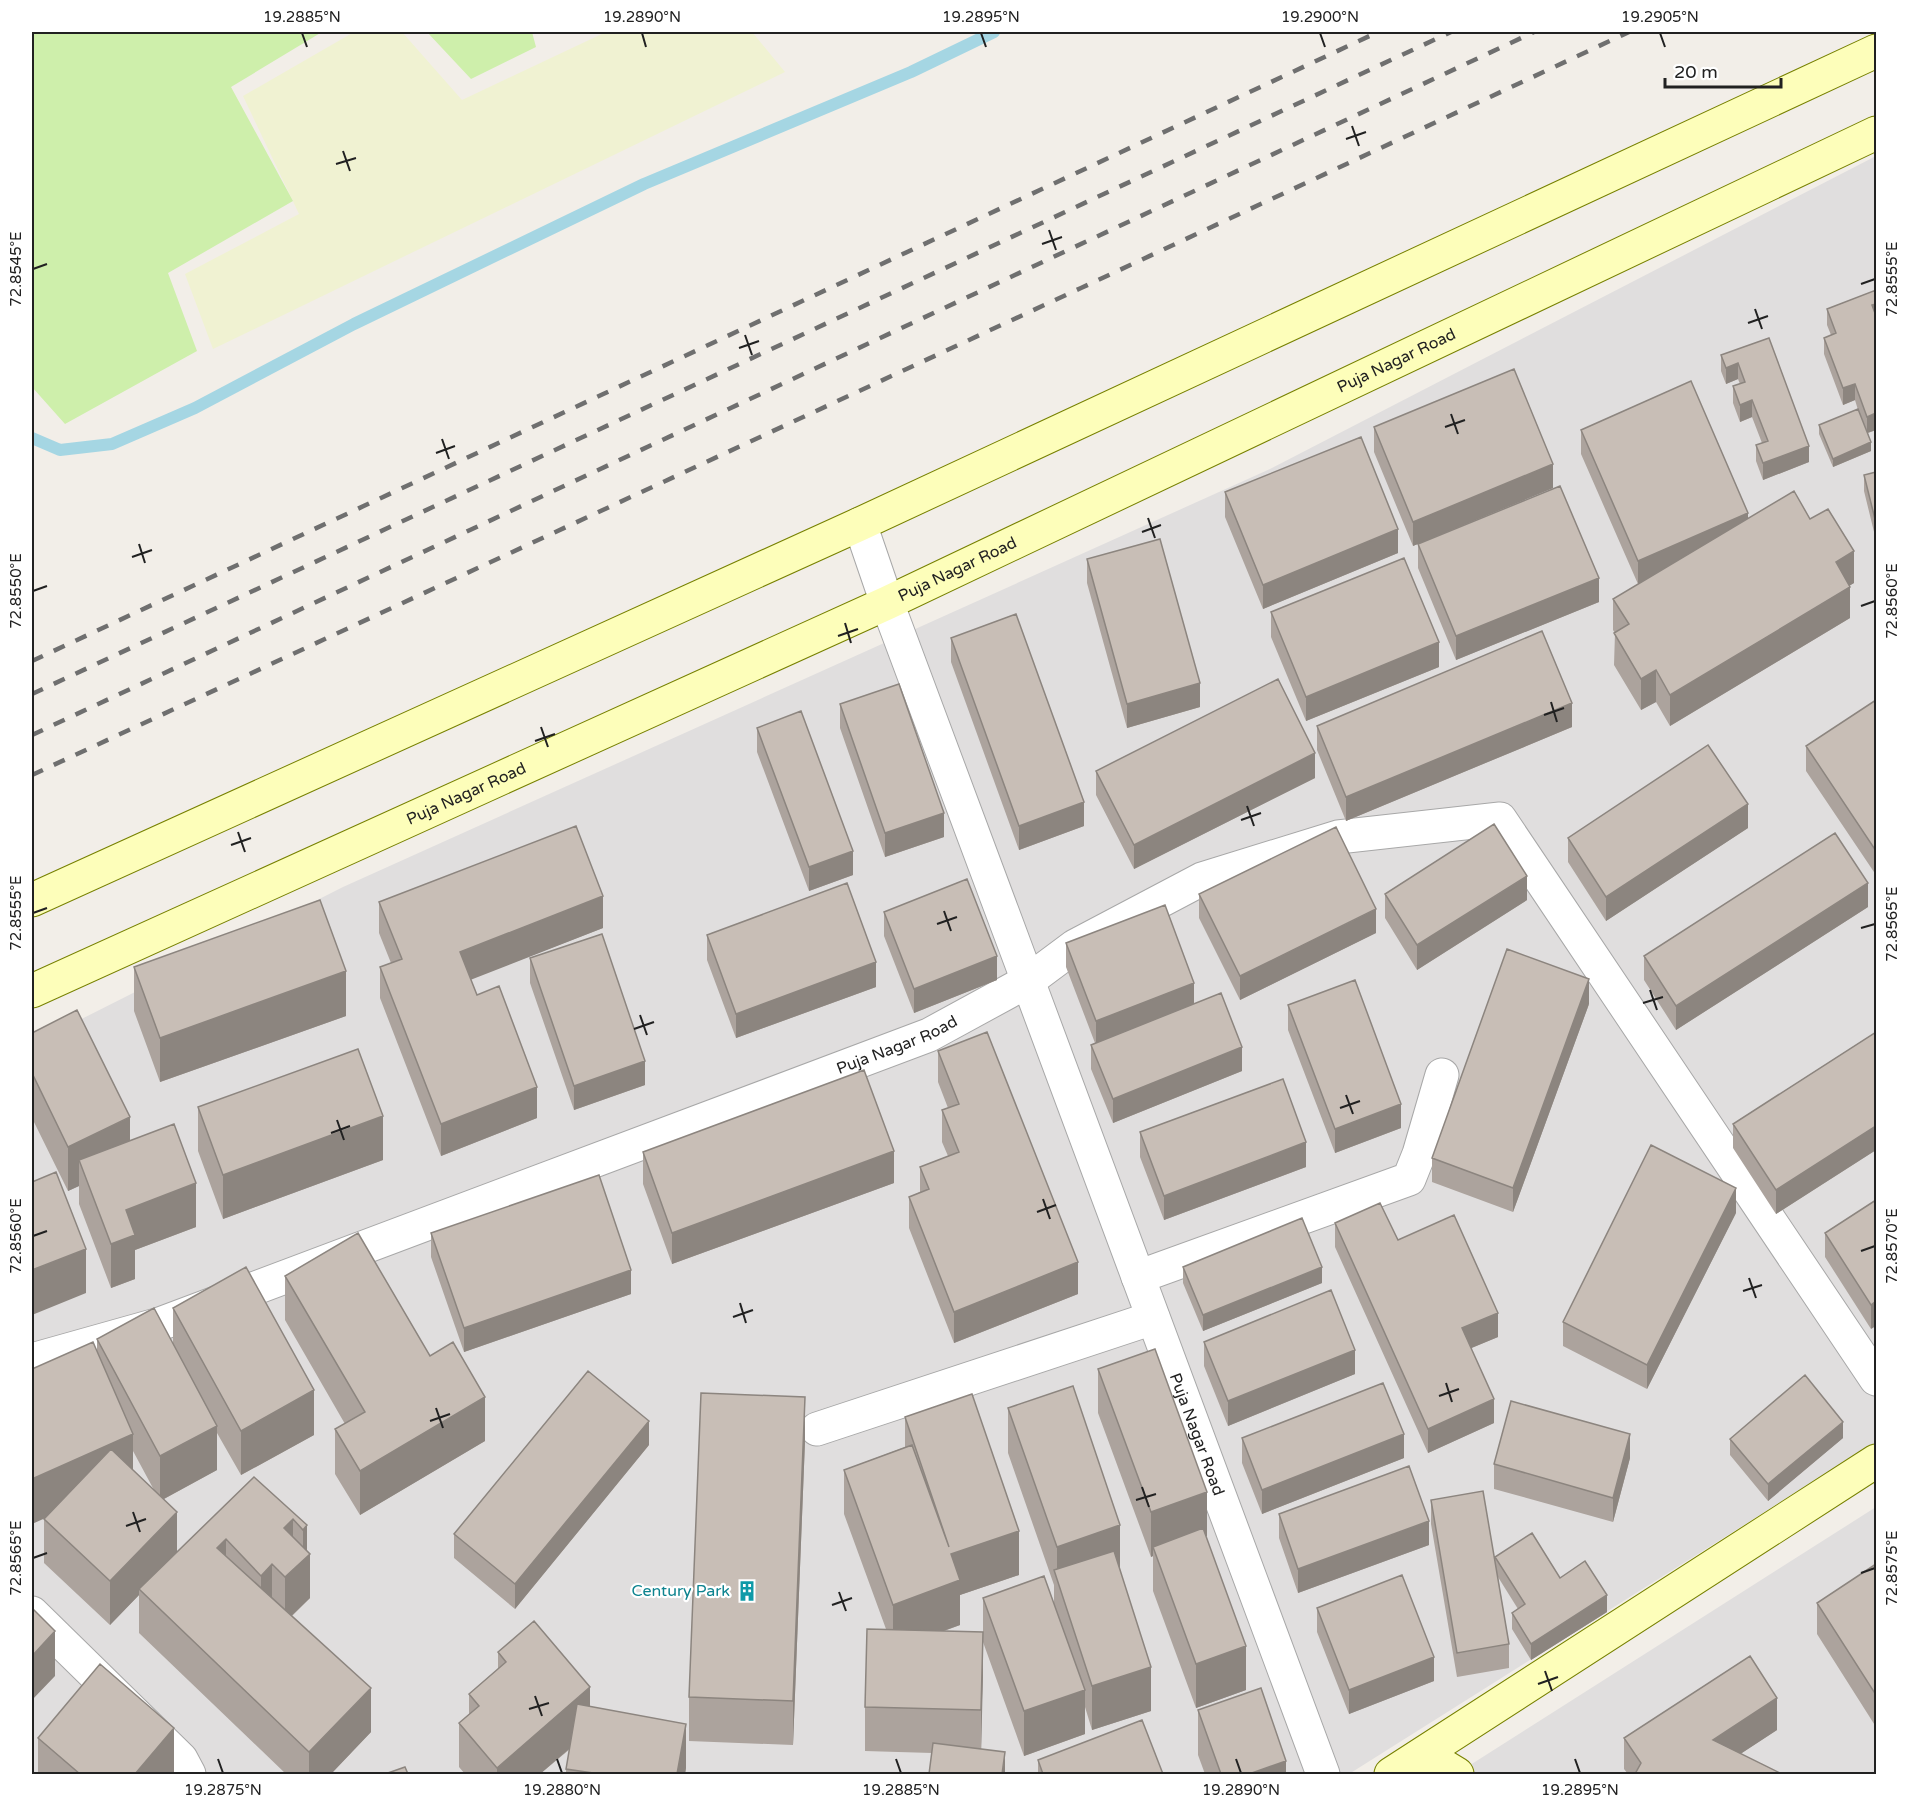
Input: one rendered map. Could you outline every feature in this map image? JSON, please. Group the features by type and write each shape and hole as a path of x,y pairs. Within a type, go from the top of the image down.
{"street":[{"path":"32,900 860,524 1876,51"},
{"name":"Puja Nagar Road","path":"32,991 886,603 1876,133"},
{"path":"860,524 886,603 1028,981 1075,946 1202,879 1338,837 1500,819 1730,1138 1876,1379"},
{"name":"Puja Nagar Road","path":"32,1360 160,1324 929,1035 1028,981 1323,1774"},
{"path":"1138,1277 1409,1179 1419,1154 1442,1075"},
{"path":"817,1429 1153,1318"},
{"path":"1391,1774 1876,1461"},
{"path":"32,1613 181,1759 189,1774"},
{"path":"1424,1754 1457,1774"}],"shaded area":[{"path":"1876,156 1876,1479 1866,1448 1349,1774 32,1774 32,1044 343,887 1270,469"},
{"path":"1876,1507 1876,1774 1456,1774"}],"green space":[{"path":"32,32 322,32 231,87 293,201 168,273 197,351 65,424 32,387"},
{"path":"354,32 402,32 462,100 606,32 752,32 785,72 213,349 185,274 299,214 243,96"},
{"path":"427,32 532,32 536,47 471,79"}],"building":[{"path":"1876,290 1876,304 1872,305 1876,316 1876,413 1867,417 1855,384 1843,388 1824,338 1836,333 1827,309"},
{"path":"1769,338 1809,446 1763,463 1756,445 1768,441 1752,400 1740,405 1733,386 1745,382 1738,363 1726,368 1721,355"},
{"path":"1514,369 1553,464 1413,522 1374,427"},
{"path":"1691,381 1748,513 1638,561 1581,430"},
{"path":"1858,409 1871,442 1833,459 1819,425"},
{"path":"1361,437 1398,529 1263,585 1225,492"},
{"path":"1876,472 1876,523 1864,475"},
{"path":"1560,486 1599,578 1456,636 1418,544"},
{"path":"1794,491 1810,519 1828,509 1854,551 1836,562 1850,587 1670,695 1656,670 1641,679 1614,633 1629,624 1613,599"},
{"path":"1160,539 1200,683 1127,704 1087,559"},
{"path":"1404,558 1439,642 1306,697 1271,612"},
{"path":"1016,614 1084,802 1019,826 951,638"},
{"path":"1542,631 1572,703 1346,797 1317,726"},
{"path":"1278,679 1315,753 1134,845 1096,771"},
{"path":"899,684 944,813 885,833 840,704"},
{"path":"1876,700 1876,851 1806,746"},
{"path":"801,711 853,851 809,867 757,728"},
{"path":"1708,745 1748,804 1606,897 1568,838"},
{"path":"1494,824 1527,876 1417,945 1385,894"},
{"path":"576,826 603,896 460,952 477,995 499,986 537,1087 441,1124 380,967 402,959 379,902"},
{"path":"1336,827 1376,909 1240,976 1199,894"},
{"path":"1835,833 1868,883 1676,1006 1644,956"},
{"path":"967,879 997,956 914,989 884,912"},
{"path":"847,883 876,962 736,1014 707,935"},
{"path":"320,900 346,971 160,1038 134,967"},
{"path":"1165,905 1194,983 1096,1021 1066,943"},
{"path":"602,934 645,1061 574,1086 530,958"},
{"path":"1507,949 1589,979 1513,1188 1432,1158"},
{"path":"1355,980 1401,1104 1335,1129 1288,1005"},
{"path":"1221,993 1242,1047 1113,1099 1091,1045"},
{"path":"77,1010 130,1117 68,1147 32,1073 32,1033"},
{"path":"987,1032 1078,1262 954,1312 909,1197 929,1189 920,1167 959,1152 942,1110 959,1104 938,1051"},
{"path":"1876,1032 1876,1126 1776,1190 1733,1124"},
{"path":"358,1049 383,1116 223,1175 198,1107"},
{"path":"864,1070 894,1151 672,1233 643,1152"},
{"path":"1283,1079 1306,1142 1164,1196 1140,1132"},
{"path":"174,1124 196,1183 126,1210 135,1235 111,1244 79,1160"},
{"path":"1651,1145 1736,1188 1647,1365 1563,1322"},
{"path":"56,1172 86,1249 32,1270 32,1182"},
{"path":"599,1175 631,1270 464,1328 431,1233"},
{"path":"1876,1200 1876,1301 1871,1305 1825,1233"},
{"path":"1380,1203 1398,1240 1454,1215 1498,1313 1462,1328 1494,1399 1428,1429 1335,1223"},
{"path":"1302,1218 1322,1267 1203,1315 1183,1267"},
{"path":"358,1233 430,1356 453,1342 485,1397 360,1471 335,1429 365,1412 285,1276"},
{"path":"246,1267 314,1390 241,1431 173,1308"},
{"path":"1331,1290 1355,1350 1228,1401 1204,1342"},
{"path":"154,1308 217,1426 160,1456 97,1339"},
{"path":"93,1342 133,1434 32,1479 32,1369"},
{"path":"1155,1349 1207,1492 1151,1512 1098,1369"},
{"path":"588,1371 649,1421 515,1584 454,1534"},
{"path":"1805,1375 1843,1422 1768,1484 1730,1439"},
{"path":"1383,1383 1404,1434 1262,1490 1242,1438"},
{"path":"1073,1386 1120,1525 1057,1547 1008,1408"},
{"name":"Century Park","path":"701,1393 805,1397 793,1701 689,1697"},
{"path":"972,1394 1019,1531 951,1554 960,1580 893,1605 844,1470 912,1445 949,1547 905,1417"},
{"path":"1511,1401 1630,1434 1613,1498 1494,1464"},
{"path":"111,1449 177,1512 110,1581 44,1519"},
{"path":"1409,1466 1429,1521 1298,1569 1279,1514"},
{"path":"254,1477 307,1525 303,1530 293,1519 284,1528 310,1554 285,1577 272,1564 261,1576 226,1539 217,1548 371,1688 309,1752 139,1589"},
{"path":"1483,1491 1509,1644 1457,1653 1431,1500"},
{"path":"1203,1528 1246,1646 1196,1664 1153,1547"},
{"path":"1532,1533 1560,1578 1585,1561 1607,1595 1531,1644 1512,1613 1525,1604 1495,1557"},
{"path":"1114,1551 1151,1667 1092,1686 1054,1570"},
{"path":"1876,1564 1876,1695 1817,1603"},
{"path":"1402,1575 1434,1657 1349,1690 1317,1608"},
{"path":"1044,1576 1085,1690 1024,1711 983,1598"},
{"path":"32,1608 55,1631 32,1656"},
{"path":"534,1621 590,1687 497,1768 459,1723 479,1706 469,1694 506,1662 498,1652"},
{"path":"867,1629 983,1632 981,1710 865,1707"},
{"path":"1750,1656 1777,1698 1713,1740 1782,1774 1635,1774 1641,1763 1624,1738"},
{"path":"100,1664 174,1728 135,1774 80,1774 38,1738"},
{"path":"1261,1688 1286,1761 1249,1774 1221,1774 1198,1710"},
{"path":"577,1704 686,1724 677,1774 600,1774 566,1769"},
{"path":"1142,1720 1163,1774 1043,1774 1038,1760"},
{"path":"933,1743 1005,1752 1002,1774 929,1774"},
{"path":"405,1767 408,1774 385,1774"}],"waterway":[{"path":"32,438 60,450 112,444 195,408 354,324 644,184 911,72 994,32"}],"railway":[{"path":"32,661 1378,32"},
{"path":"32,694 1451,32"},
{"path":"32,735 1534,32"},
{"path":"32,775 1629,32"}],"place":[{"name":"Century Park","path":"747,1591"}]}
